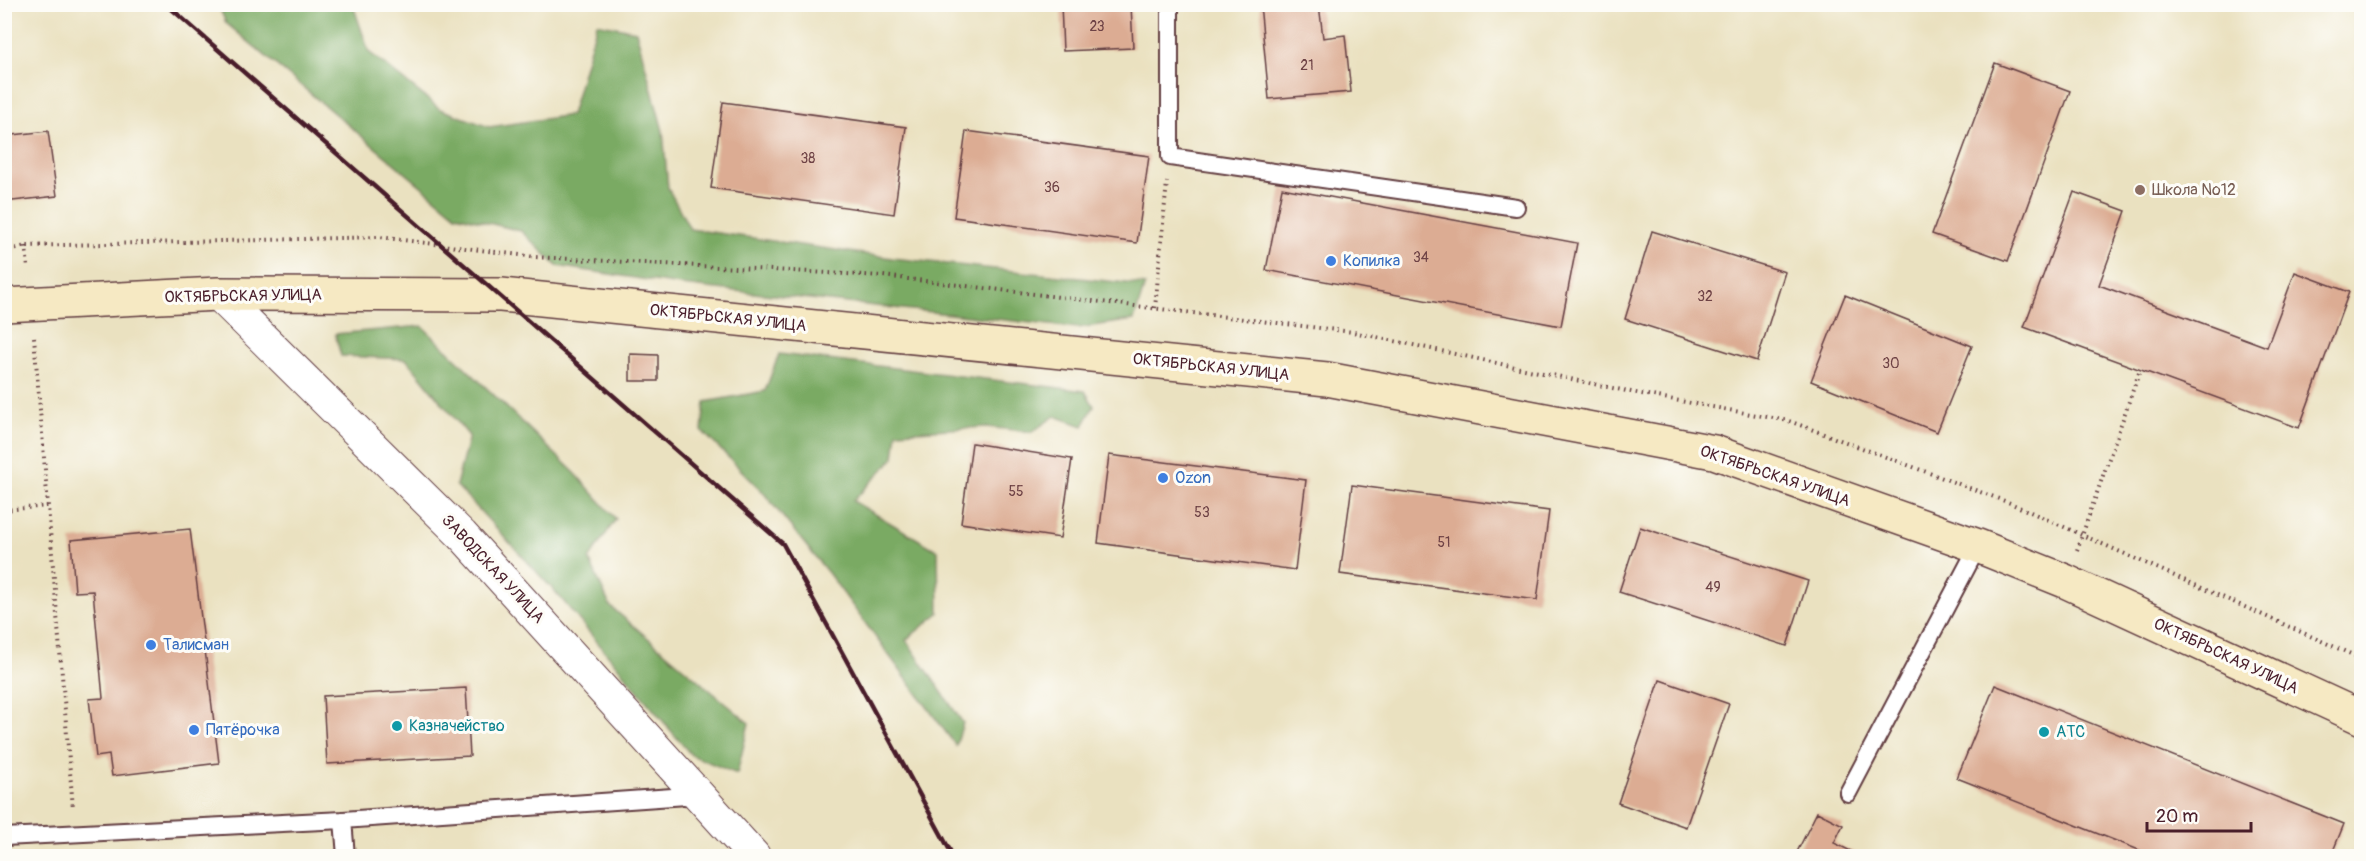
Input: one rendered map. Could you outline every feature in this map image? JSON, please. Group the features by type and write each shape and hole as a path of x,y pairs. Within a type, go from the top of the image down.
{"main road":[{"name":"ОКТЯБРЬСКАЯ УЛИЦА","path":"18,304 218,294 501,295 1327,379 1714,452 1977,546 2065,581 2361,718"}],"street":[{"name":"ЗАВОДСКАЯ УЛИЦА","path":"218,294 462,535 701,795 754,856"}],"lane":[{"path":"1170,4 1170,157 1516,207"},
{"path":"1848,793 1977,546"},
{"path":"4,837 343,820 701,795"},
{"path":"343,820 346,856"}],"path":[{"path":"1155,309 1170,157"},
{"path":"26,246 18,304 48,506 75,834"},
{"path":"2065,581 2140,370"},
{"path":"4,510 48,506"}],"green space":[{"path":"221,4 353,5 369,52 440,109 489,127 571,115 597,23 636,31 663,131 668,188 690,229 892,258 1145,285 1134,320 1078,328 680,285 557,266 521,231 456,215 226,23 219,7"},
{"path":"422,326 575,473 616,519 589,559 610,606 749,723 737,774 691,755 559,596 456,485 469,436 406,359 341,356 335,334"},
{"path":"779,354 1085,391 1094,406 1083,426 1055,416 1032,432 986,427 897,432 894,458 853,501 938,551 939,613 906,640 963,723 956,746 829,574 762,491 702,431 705,402 765,391"}],"building":[{"path":"1061,4 1131,4 1133,48 1063,51"},
{"path":"1260,4 1319,4 1323,38 1345,35 1351,92 1269,99"},
{"path":"1995,63 2070,91 2008,261 1932,234"},
{"path":"723,102 906,127 894,214 711,188"},
{"path":"48,131 57,196 4,202 4,136"},
{"path":"966,131 1149,156 1137,243 954,217"},
{"path":"1282,188 1577,243 1561,326 1266,270"},
{"path":"2074,192 2126,211 2099,285 2267,347 2295,272 2349,292 2299,428 2024,327"},
{"path":"1652,231 1785,272 1757,361 1625,319"},
{"path":"1845,295 1972,346 1937,432 1811,381"},
{"path":"630,354 658,355 658,381 630,381"},
{"path":"972,443 1072,459 1060,538 961,523"},
{"path":"1109,455 1306,480 1295,570 1098,543"},
{"path":"1352,485 1549,511 1537,600 1340,574"},
{"path":"1640,527 1808,581 1787,646 1619,592"},
{"name":"Талисман","path":"190,529 219,763 112,776 109,755 96,757 89,699 103,698 93,591 75,592 71,540"},
{"path":"1660,680 1729,704 1686,827 1618,803"},
{"name":"АТС","path":"1995,685 2344,824 2331,856 2154,856 1957,778"},
{"name":"Казначейство","path":"466,688 470,756 327,764 323,696"},
{"path":"1817,812 1843,825 1834,843 1861,856 1795,856"}],"railway":[{"path":"166,4 783,544 953,856"}],"place":[{"name":"Школа №12","path":"2140,190"},
{"name":"Копилка","path":"1331,261"},
{"name":"Ozon","path":"1163,478"},
{"name":"Талисман","path":"151,645"},
{"name":"Казначейство","path":"397,726"},
{"name":"Пятёрочка","path":"194,730"},
{"name":"АТС","path":"2044,732"}]}
